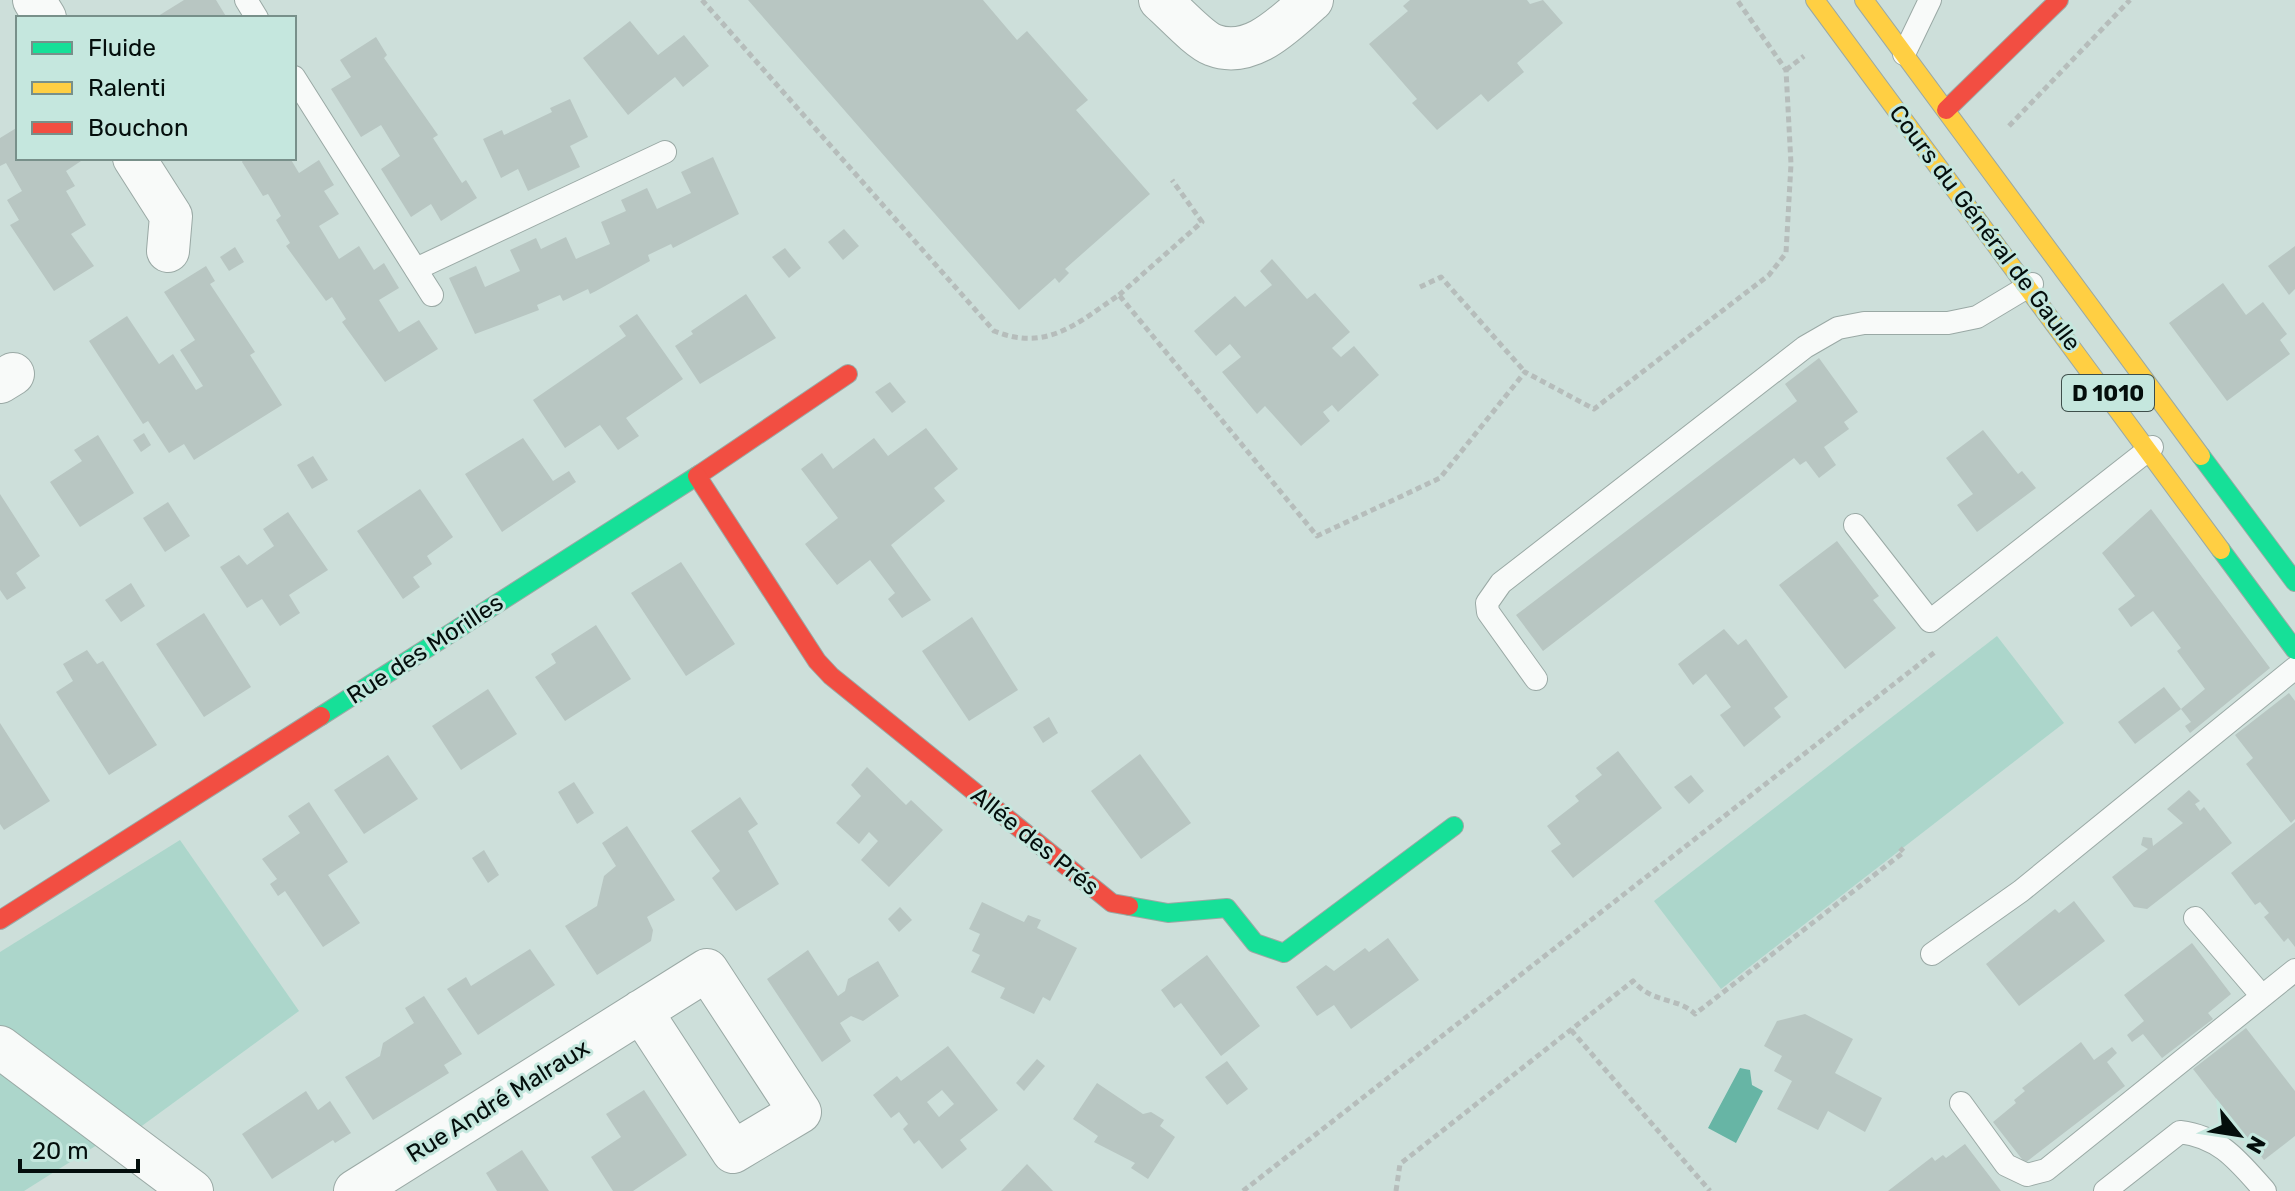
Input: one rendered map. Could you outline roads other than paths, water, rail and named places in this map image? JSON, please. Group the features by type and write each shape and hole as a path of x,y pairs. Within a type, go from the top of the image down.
{"street":[{"path":"1160,0 1213,45 1241,47 1266,38 1312,0"},
{"name":"Cours du Général de Gaulle","path":"1815,0 1932,124 1980,158 2295,582"},
{"name":"Cours du Général de Gaulle","path":"1864,0 1904,54 1932,124 2029,287 2295,650"},
{"path":"1932,124 2059,0"},
{"path":"135,160 171,216 168,251"},
{"name":"Rue des Morilles","path":"0,920 697,476 848,374"},
{"name":"Allée des Prés","path":"697,476 817,661 831,676 1112,903 1168,913 1227,908 1255,943 1284,953 1454,826"},
{"name":"Rue André Malraux","path":"355,1191 641,1011"},
{"path":"0,1047 192,1191"}],"lane":[{"path":"1904,54 1930,0"},
{"path":"296,80 432,295"},
{"path":"416,269 665,152"},
{"path":"1536,679 1488,612 1487,603 1501,583 1805,347 1838,328 1864,323 1948,323 1977,317 2060,265"},
{"path":"1855,525 1930,621 2179,427"},
{"path":"1932,954 2021,891 2295,668"},
{"path":"2195,918 2262,996"},
{"path":"1961,1103 2006,1165 2027,1175 2046,1170 2295,970"},
{"path":"2105,1191 2180,1132 2202,1134 2224,1146 2265,1191"}]}
